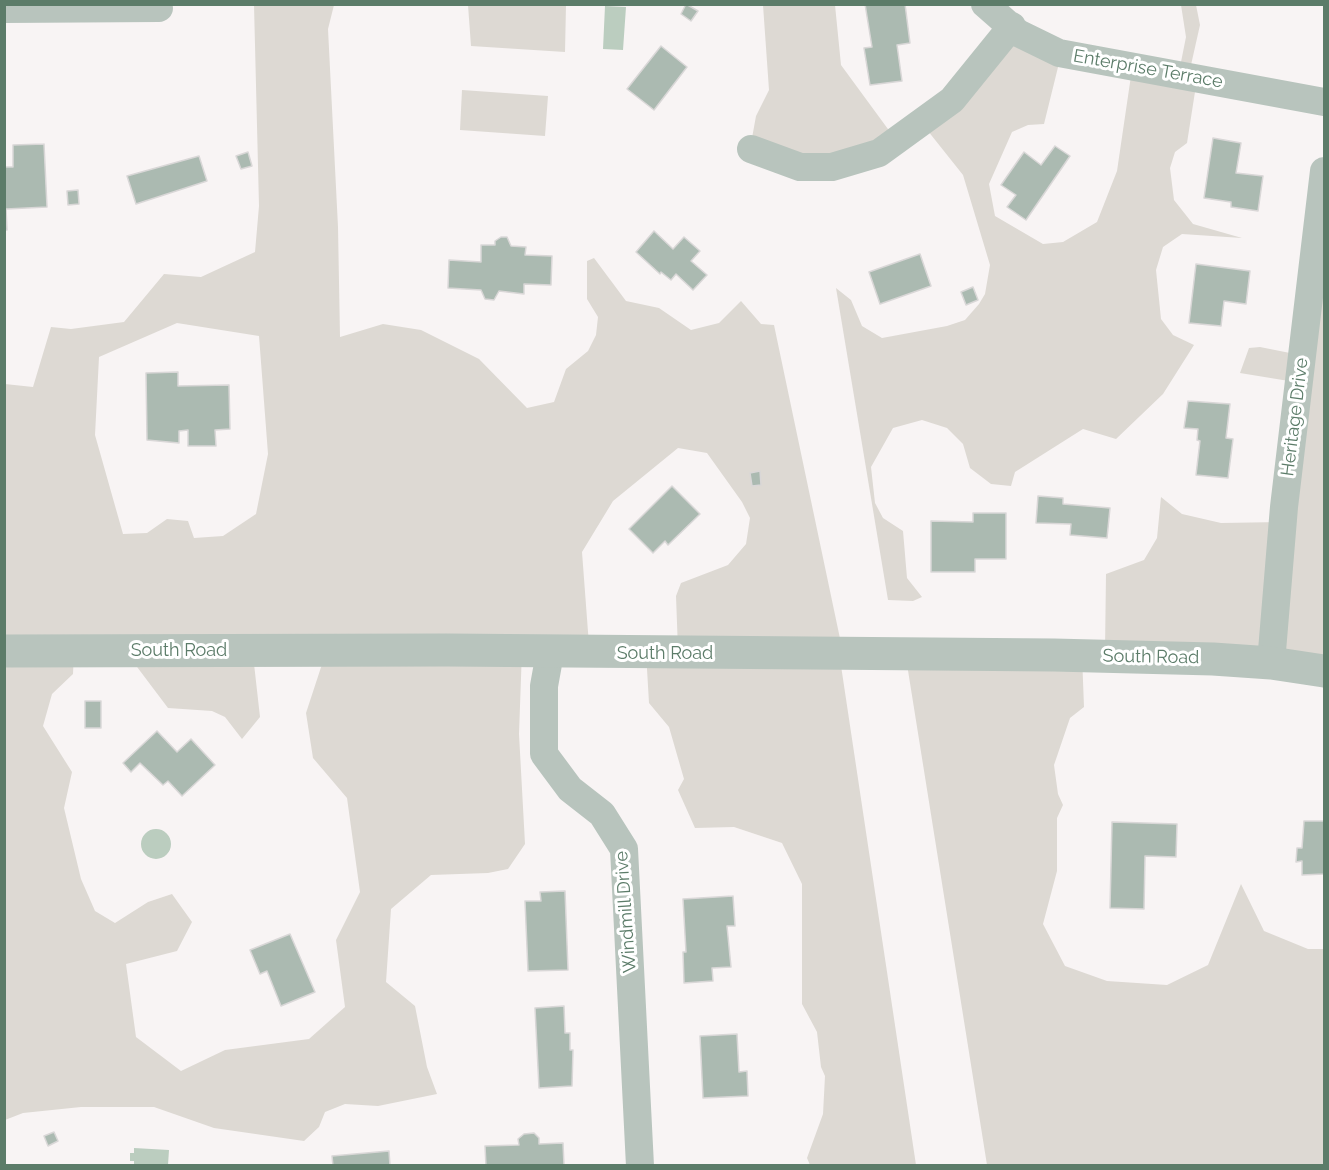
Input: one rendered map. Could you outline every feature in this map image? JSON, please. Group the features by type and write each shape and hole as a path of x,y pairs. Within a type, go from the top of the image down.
{"street":[{"name":"Enterprise Terrace","path":"985,4 1018,33 1059,53 1324,102"},
{"path":"4,9 159,8"},
{"path":"751,149 800,167 832,167 879,153 951,100 1012,26"},
{"name":"Heritage Drive","path":"1271,663 1284,507 1324,171"},
{"name":"South Road","path":"4,651 447,650 550,653 1066,656 1271,663 1324,671"},
{"name":"Windmill Drive","path":"550,653 544,686 544,754 570,789 602,814 624,849 640,1166"}],"shaded area":[{"path":"254,5 334,5 328,29 338,227 340,337 383,324 421,330 479,359 527,408 554,402 566,369 588,351 596,335 598,317 587,299 587,261 594,258 626,301 659,308 691,330 719,323 741,301 761,324 774,325 842,648 840,659 916,1165 810,1165 807,1158 823,1114 825,1076 821,1067 817,1032 802,1004 802,884 782,843 734,827 695,828 678,790 684,779 669,727 649,703 646,652 678,650 676,596 681,583 728,565 746,544 750,518 742,502 707,453 678,448 613,501 582,552 589,645 522,650 519,734 525,844 508,869 488,873 431,875 391,909 386,982 415,1006 427,1067 437,1094 378,1106 345,1104 325,1112 319,1127 304,1141 214,1128 154,1107 81,1107 23,1113 5,1120 5,384 33,387 51,327 71,329 124,322 164,274 201,277 255,252 259,206","holes":["177,323 259,336 268,454 256,514 223,536 194,538 188,521 167,519 147,533 123,534 95,435 99,357","252,646 327,649 306,713 313,758 347,798 360,892 336,940 345,1007 309,1039 225,1050 181,1071 136,1037 126,964 177,951 192,922 172,894 148,902 115,923 95,911 81,879 64,808 72,772 43,726 52,694 73,674 74,651 125,651 168,708 212,711 225,717 242,739 260,717"]},
{"path":"468,5 566,5 565,52 471,46"},
{"path":"763,5 835,5 841,65 896,140 834,166 750,149 756,116 769,90"},
{"path":"1181,5 1196,5 1200,25 1191,65 1197,79 1187,143 1175,152 1170,168 1174,200 1193,224 1242,238 1182,234 1163,247 1156,270 1161,319 1173,335 1194,345 1163,394 1116,439 1083,429 1015,472 1011,486 991,484 970,468 963,444 947,428 922,420 893,428 871,467 875,503 883,518 903,531 907,578 922,597 913,601 888,600 836,288 851,300 862,326 882,338 947,326 965,320 979,304 985,294 990,265 963,175 924,126 1009,32 1061,55 1044,124 1028,125 1012,132 989,184 995,216 1043,244 1063,242 1097,222 1117,171 1132,69 1179,72 1186,37"},
{"path":"605,6 626,7 623,50 603,49"},
{"path":"462,90 548,96 545,136 460,130"},
{"path":"1324,190 1324,671 1105,650 1106,574 1144,560 1157,538 1161,497 1182,514 1221,523 1281,522 1301,383 1240,373 1249,348 1260,347 1300,355"},
{"path":"1082,655 1084,707 1070,718 1054,765 1058,794 1063,805 1057,818 1057,871 1043,924 1065,966 1107,981 1167,985 1208,965 1241,884 1264,931 1308,949 1324,949 1324,1165 987,1165 906,658"},
{"path":"156,829 167,833 171,844 167,855 156,859 145,855 141,844 145,833"},
{"path":"134,1148 169,1150 168,1165 134,1165 134,1161 130,1161 130,1153 134,1153"}],"building":[{"path":"686,4 698,11 691,21 681,14"},
{"path":"865,4 905,4 910,43 897,45 902,81 870,85 864,48 872,47"},
{"path":"661,46 687,67 654,110 627,89"},
{"path":"1213,138 1241,143 1236,173 1263,176 1258,211 1231,207 1231,202 1204,198"},
{"path":"44,144 47,207 6,209 7,230 4,230 4,167 13,167 13,145"},
{"path":"1055,146 1070,156 1026,220 1007,207 1016,195 1001,185 1024,152 1041,165"},
{"path":"248,152 252,166 241,169 236,156"},
{"path":"199,156 207,181 136,204 127,176"},
{"path":"78,190 79,204 68,205 67,191"},
{"path":"654,231 673,249 684,237 700,251 691,261 707,275 693,290 676,274 671,280 661,272 660,274 636,252"},
{"path":"501,237 507,237 511,246 526,247 525,255 552,256 551,285 524,284 524,294 499,291 494,300 485,299 481,290 448,288 449,260 481,262 481,245 495,245 495,241"},
{"path":"920,254 931,286 880,304 869,272"},
{"path":"1196,264 1250,271 1246,304 1224,301 1221,326 1189,323"},
{"path":"973,287 978,300 966,305 961,292"},
{"path":"178,372 178,386 229,385 230,429 215,430 216,446 188,446 188,430 179,431 179,443 147,440 146,373"},
{"path":"1188,401 1230,404 1226,438 1233,439 1228,478 1196,475 1200,441 1197,440 1198,429 1184,428"},
{"path":"760,471 761,485 752,486 750,473"},
{"path":"672,486 700,514 668,545 665,541 653,553 629,529"},
{"path":"1038,496 1063,498 1063,504 1110,508 1107,538 1070,535 1071,524 1036,523"},
{"path":"973,513 1006,513 1006,559 975,559 975,572 931,572 931,521 973,522"},
{"path":"85,701 101,701 101,728 85,728"},
{"path":"157,731 177,752 191,739 215,765 182,796 168,781 163,785 140,763 131,772 123,763"},
{"path":"1304,821 1324,821 1324,874 1302,875 1302,861 1296,862 1297,848 1302,848"},
{"path":"1112,822 1177,824 1176,857 1145,856 1144,909 1110,908"},
{"path":"565,891 568,970 528,971 525,901 541,901 540,892"},
{"path":"733,896 735,926 727,926 731,967 712,968 713,981 684,983 683,952 686,952 683,899"},
{"path":"290,934 315,992 281,1006 267,971 260,974 250,950"},
{"path":"564,1006 565,1033 570,1033 570,1050 573,1050 572,1086 539,1088 535,1008"},
{"path":"737,1034 739,1072 747,1071 748,1096 703,1098 700,1036"},
{"path":"54,1132 58,1141 48,1146 44,1136"},
{"path":"534,1133 539,1138 539,1144 563,1143 564,1166 486,1166 485,1146 519,1145 518,1139 524,1134"},
{"path":"389,1151 390,1166 333,1166 332,1156"}]}
